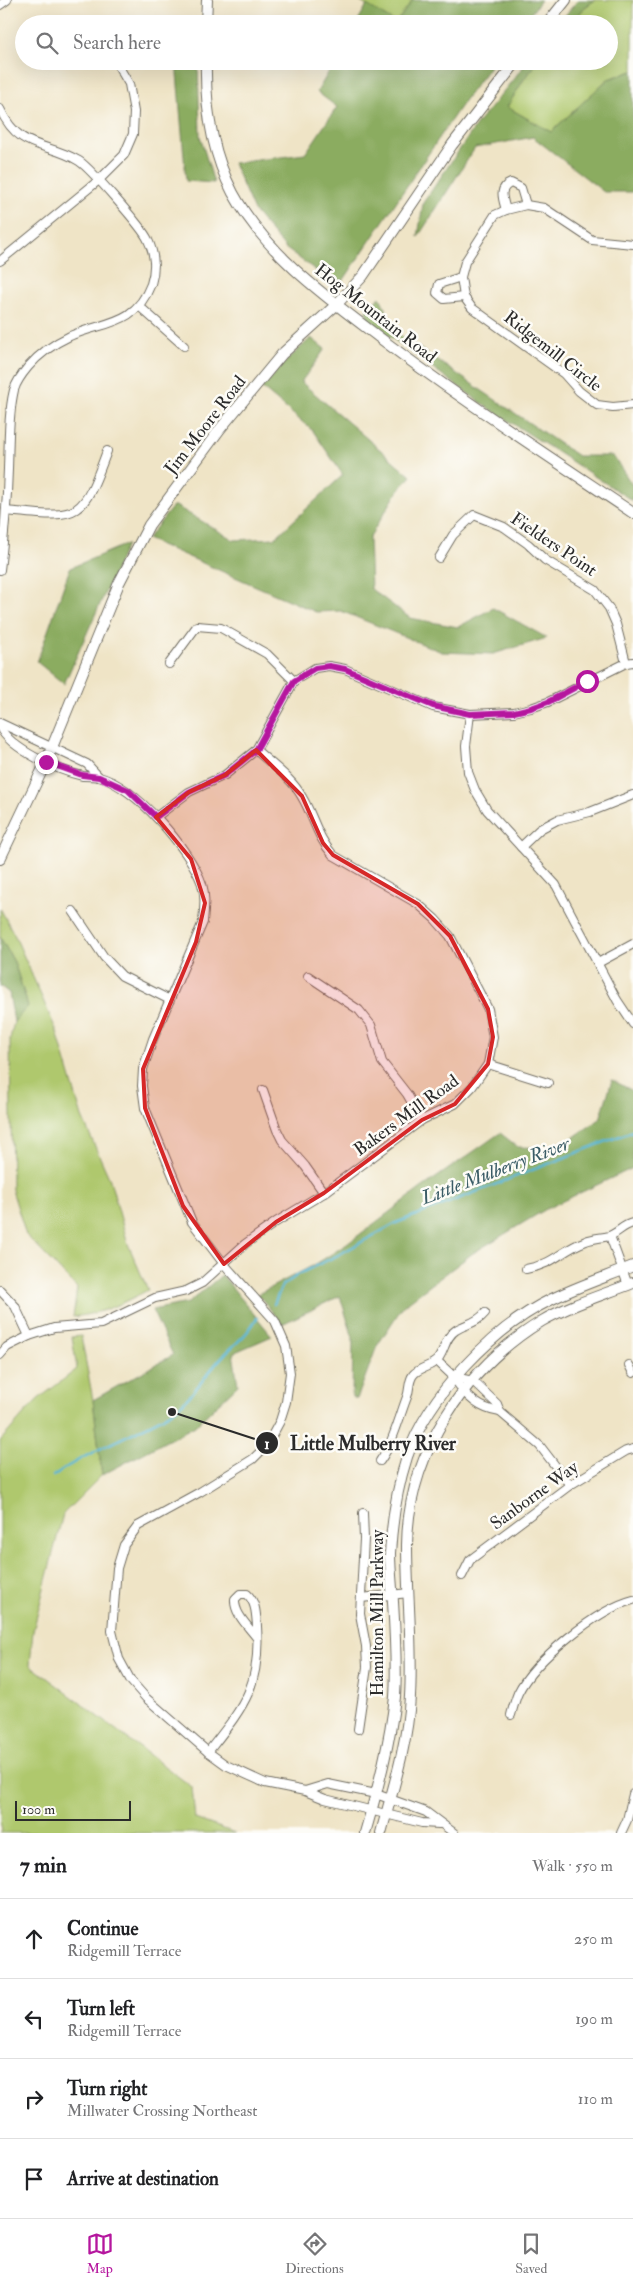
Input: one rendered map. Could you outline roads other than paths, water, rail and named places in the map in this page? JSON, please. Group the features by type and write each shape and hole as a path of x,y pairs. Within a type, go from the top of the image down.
{"street":[{"path":"0,5 7,0"},
{"path":"206,15 207,0"},
{"path":"554,15 566,0"},
{"path":"0,261 99,180 124,155 133,134 134,112 129,84 121,70"},
{"name":"Hog Mountain Road","path":"206,70 205,87 209,117 218,156 233,193 259,233 312,286 420,369 499,424 633,512"},
{"name":"Jim Moore Road","path":"0,859 46,762 119,583 149,525 220,429 282,354 336,305 363,276 452,144 510,70"},
{"path":"0,109 16,133 32,143 73,157 88,168 148,238 155,258 153,276 139,306 127,317 71,336 46,349 27,368 15,388 11,410 6,511 0,570"},
{"path":"506,210 502,192 504,187 511,183 521,188 526,205"},
{"path":"461,277 439,284 437,293 444,299 464,297 461,277 465,262 495,215 526,205 544,208 592,240 633,244"},
{"name":"Ridgemill Circle","path":"464,297 472,308 564,374 597,405 612,407 633,405"},
{"path":"139,306 184,346"},
{"path":"6,511 52,515 68,514 78,509 87,500 93,489 107,451"},
{"name":"Fielders Point","path":"439,558 453,535 474,515 504,527 528,544 545,560 595,590 609,608 629,662"},
{"path":"170,664 196,626 221,628 267,654 294,681"},
{"path":"156,817 189,792 225,775 256,750 294,681 315,668 329,666 345,669 433,706 470,714 514,712 531,708 548,702 629,662"},
{"path":"470,714 466,746 468,772 475,790 488,810 556,885 617,1000 633,1024"},
{"path":"0,723 87,764 99,777"},
{"path":"0,727 4,736 21,750 46,762 82,775 99,777 128,790 156,817 191,859 202,885 205,903 203,922 153,1039 143,1069 142,1086 145,1108 183,1206 192,1222 224,1264 274,1321 286,1346 290,1373 286,1402 280,1422 267,1445 253,1459 200,1492 138,1526 124,1545 117,1568 112,1631 120,1659 131,1680 146,1698 208,1752 226,1765 265,1783 304,1791 325,1799 422,1823 439,1824"},
{"name":"Bakers Mill Road","path":"0,1354 7,1347 29,1336 54,1328 101,1324 155,1298 186,1291 202,1283 276,1222 324,1194 422,1120 455,1104 472,1087 488,1064 493,1036 488,1009 450,936 436,919 418,904 333,855 323,843 302,796 290,781 256,750"},
{"path":"521,847 540,829 557,820 590,812 633,795"},
{"path":"73,911 104,958 122,976 170,1000"},
{"path":"598,963 633,944"},
{"path":"308,976 359,1010 371,1024 382,1062 408,1094 422,1120"},
{"path":"488,1064 548,1083"},
{"path":"263,1090 276,1130 282,1140 305,1166 324,1194"},
{"path":"526,1269 540,1267 554,1261 586,1241 610,1236 628,1224 633,1223"},
{"path":"610,1236 622,1271 631,1284"},
{"name":"Hamilton Mill Parkway","path":"365,1833 388,1744 395,1695 390,1555 394,1510 408,1456 428,1414 454,1377 491,1341 518,1319 552,1299 633,1266"},
{"name":"Hamilton Mill Parkway","path":"381,1833 407,1728 412,1656 408,1526 419,1474 426,1452 462,1392 506,1347 544,1320 631,1284"},
{"path":"0,1290 15,1306 29,1336"},
{"path":"380,1461 388,1450 401,1408 408,1396 413,1374 436,1361 455,1330 480,1319 485,1313"},
{"path":"436,1361 454,1377 462,1392 489,1410 500,1412"},
{"path":"629,1365 633,1372"},
{"path":"454,1377 473,1381 497,1404 500,1412 540,1446 570,1485"},
{"name":"Sanborne Way","path":"462,1576 470,1560 570,1485 626,1451 633,1449"},
{"path":"358,1729 367,1667 360,1598 364,1538 363,1513"},
{"path":"360,1598 409,1593"},
{"path":"208,1752 238,1714 248,1698 254,1680 257,1661 257,1638 255,1608 252,1598 246,1594 240,1594 235,1599 234,1605 240,1617 257,1638"},
{"path":"511,1715 518,1692 535,1670 562,1642 591,1620 624,1602 633,1600"},
{"path":"304,1791 328,1784 376,1794 426,1812 439,1824 454,1833"},
{"path":"621,1833 627,1820 633,1794"}],"waterway":[{"name":"Little Mulberry River","path":"274,1304 282,1286 299,1274 396,1223 633,1131"},
{"name":"Little Mulberry River","path":"53,1476 82,1458 156,1421 178,1407 246,1333 257,1318"}],"place":[{"name":"Little Mulberry River","path":"172,1412"}]}
